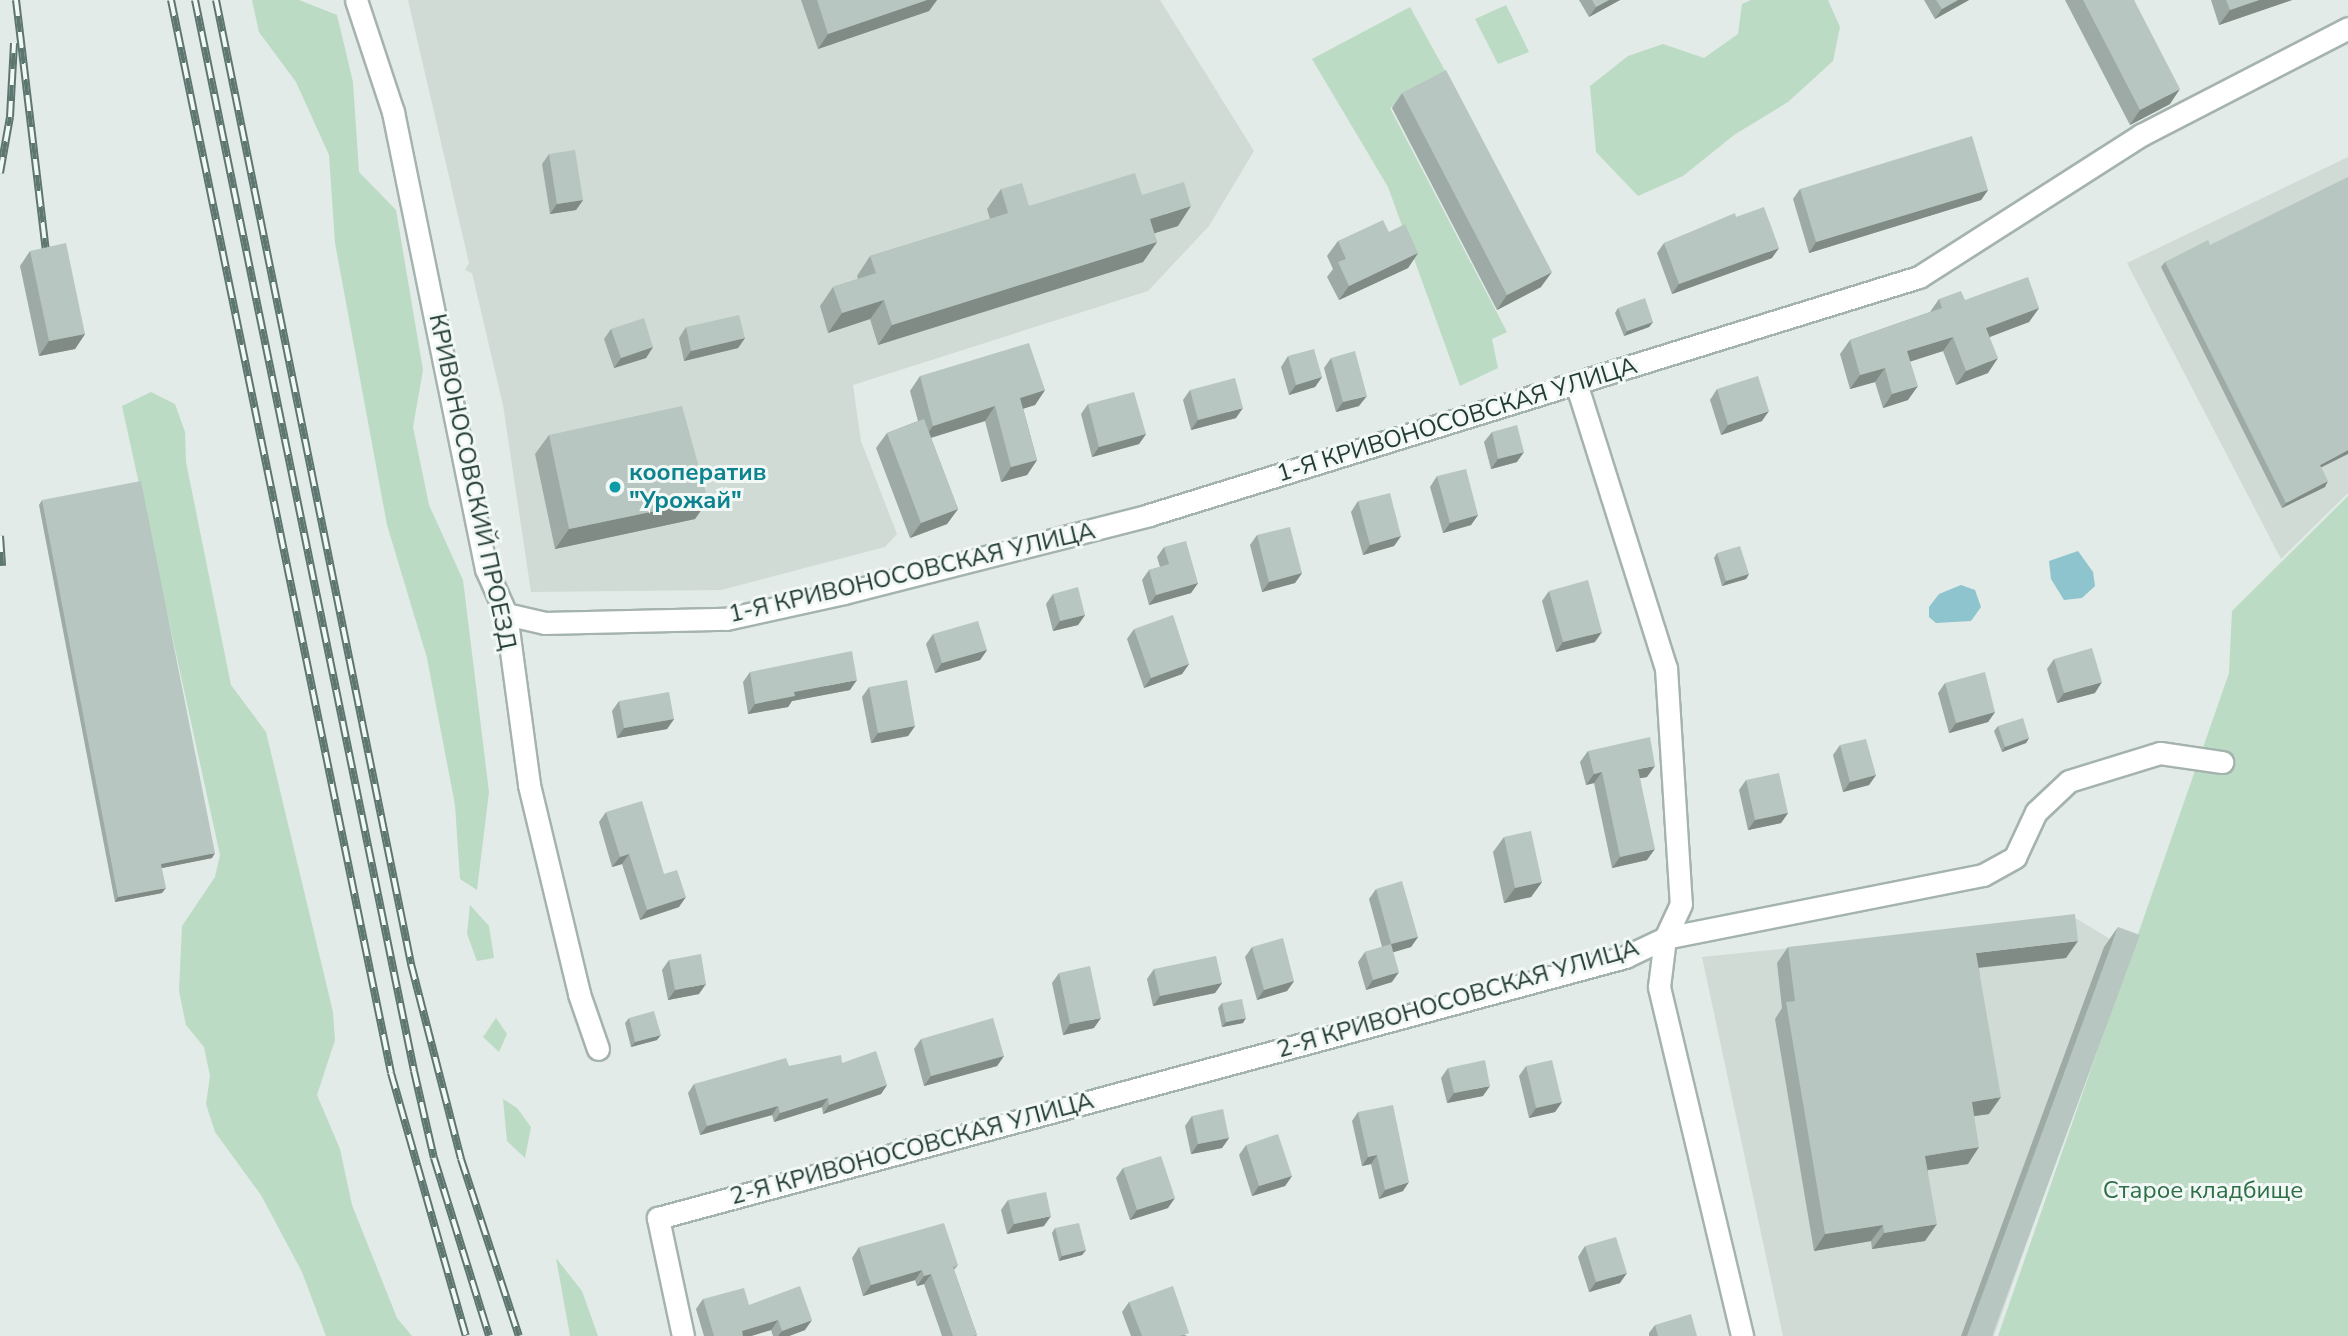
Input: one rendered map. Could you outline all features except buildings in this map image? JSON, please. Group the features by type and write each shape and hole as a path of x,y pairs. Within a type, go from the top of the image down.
{"street":[{"name":"КРИВОНОСОВСКИЙ ПРОЕЗД","path":"356,0 393,112 486,569 506,614 529,785 579,994 598,1049"},
{"name":"1-Я КРИВОНОСОВСКАЯ УЛИЦА","path":"506,614 544,623 740,616 1149,515 1919,277 2141,135 2348,27"},
{"path":"1576,383 1666,668 1681,904 1665,938 1659,987 1742,1336"},
{"name":"2-Я КРИВОНОСОВСКАЯ УЛИЦА","path":"683,1336 658,1218 1625,957 1665,938 1983,875 2015,857 2036,811 2069,782 2160,753 2222,762"}],"shaded area":[{"path":"408,0 1160,0 1254,151 1209,226 1148,291 853,385 861,441 897,534 885,547 721,590 531,592 503,405 472,273 465,270 469,263"},
{"path":"2348,157 2348,493 2281,559 2127,263"},
{"path":"2077,919 2130,951 1994,1336 1783,1336 1702,957"}],"green space":[{"path":"252,0 299,0 337,15 353,82 359,172 396,210 423,370 413,427 429,505 463,580 489,792 477,890 460,879 455,805 427,658 387,525 335,243 329,155 296,82 259,32"},
{"path":"1751,0 1828,0 1840,27 1833,61 1788,102 1734,135 1683,176 1638,196 1596,152 1590,86 1628,56 1663,44 1704,58 1738,34 1742,4"},
{"path":"1506,5 1529,52 1498,64 1475,19"},
{"path":"1410,7 1448,76 1390,108 1507,332 1492,339 1498,368 1460,386 1388,187 1312,59"},
{"path":"151,392 175,404 185,432 186,462 231,685 266,732 333,1012 335,1040 317,1095 340,1149 352,1205 397,1318 412,1336 326,1336 302,1272 261,1195 215,1132 206,1104 210,1076 204,1047 186,1025 179,991 182,926 215,877 220,855 122,406"},
{"name":"Старое кладбище","path":"2348,496 2348,1336 1998,1336 2229,673 2232,611"},
{"path":"470,905 489,926 494,958 477,961 467,934"},
{"path":"496,1018 507,1034 499,1052 483,1037"},
{"path":"503,1099 517,1108 531,1127 525,1158 507,1141"},
{"path":"556,1258 582,1291 598,1336 570,1336"}],"water":[{"path":"2078,551 2093,572 2095,586 2082,598 2064,600 2051,579 2049,561"},
{"path":"1961,585 1975,590 1981,607 1971,621 1936,623 1929,617 1929,607 1939,594"}],"railway":[{"path":"16,0 47,260"},
{"path":"171,0 391,1073 466,1336"},
{"path":"195,0 414,1071 434,1158 489,1336"},
{"path":"216,0 411,964 461,1159 519,1336"},
{"path":"0,173 10,117 14,43"},
{"path":"0,536 2,566"}],"place":[{"name":"кооператив \"Урожай\"","path":"615,487"}]}
